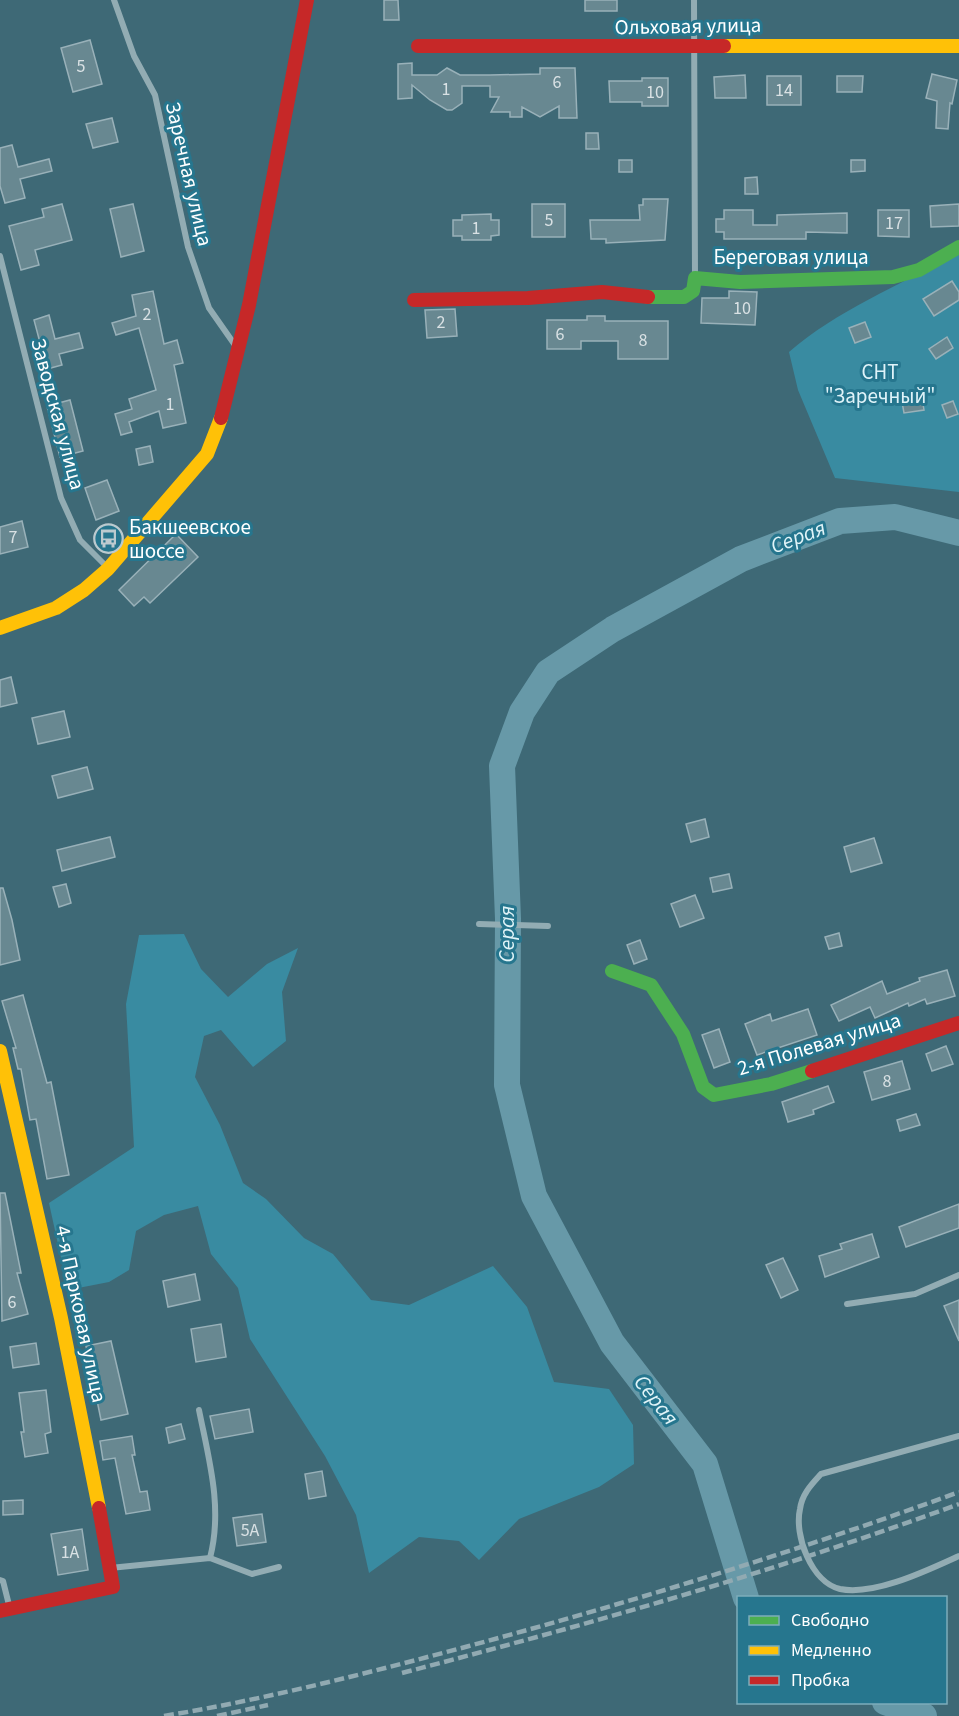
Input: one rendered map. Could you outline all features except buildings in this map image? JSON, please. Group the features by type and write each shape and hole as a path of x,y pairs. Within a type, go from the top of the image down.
{"street":[{"name":"Заречная улица","path":"114,0 134,56 154,95 188,247 209,308 239,351"},
{"path":"0,628 56,608 84,590 108,569 207,454 218,431 239,351 307,0"},
{"path":"694,0 695,278"},
{"name":"Ольховая улица","path":"418,46 644,48 959,46"},
{"name":"Береговая улица","path":"414,300 528,298 602,291 667,299 684,297 693,291 695,278 740,282 893,277 919,270 959,247"},
{"name":"Заводская улица","path":"0,256 61,498 80,540 108,569"},
{"path":"479,924 548,926"},
{"name":"2-я Полевая улица","path":"612,971 651,985 683,1034 703,1087 714,1095 771,1084 959,1023"},
{"name":"4-я Парковая улица","path":"0,1051 26,1157 86,1438 113,1587 5,1610"},
{"path":"847,1304 915,1294 959,1275"},
{"path":"199,1410 215,1486 216,1534 210,1558"},
{"path":"959,1436 821,1474 808,1488 800,1507 798,1527 812,1567 820,1576 839,1589 869,1589 928,1570 959,1556"},
{"path":"110,1568 210,1558 252,1574 279,1567"},
{"path":"0,1580 3,1581 5,1610"}],"green space":[{"name":"СНТ \"Заречный\"","path":"959,251 959,492 835,478 798,390 789,352 828,323"},
{"path":"184,934 201,969 228,997 267,964 298,948 282,992 286,1041 253,1067 221,1030 204,1036 195,1077 220,1125 243,1183 266,1199 304,1238 333,1254 371,1300 409,1305 493,1266 527,1307 554,1382 609,1389 633,1425 634,1464 599,1487 519,1519 479,1560 459,1541 419,1537 369,1573 356,1515 325,1456 250,1339 238,1288 211,1254 198,1206 164,1215 136,1231 129,1270 109,1282 68,1290 49,1203 134,1147 126,1004 139,935"}],"waterway":[{"name":"Серая","path":"745,1596 705,1464 612,1343 534,1196 507,1085 508,919 502,766 522,712 548,672 613,629 741,559 840,521 895,517 959,533"},
{"name":"Серая","path":"891,1704 924,1716"}],"railway":[{"path":"164,1716 317,1685 531,1629 777,1555 959,1492"},
{"path":"402,1673 683,1595 822,1552 959,1504"},
{"path":"217,1716 268,1705"}],"traffic: fast":[{"path":"648,297 684,297 693,291 695,278 740,282 893,277 919,270 959,247"},
{"path":"612,971 651,985 683,1034 703,1087 714,1095 771,1084 812,1071"}],"traffic: slow":[{"path":"724,46 959,46"},
{"path":"0,628 56,608 84,590 108,569 207,454 221,418"},
{"path":"0,1051 61,1318 99,1508"}],"traffic: jam":[{"path":"221,418 249,305 307,0"},
{"path":"418,46 724,46"},
{"path":"414,300 528,298 602,292 648,297"},
{"path":"812,1071 959,1023"},
{"path":"0,1611 113,1587 99,1508"}],"place":[{"name":"Бакшеевское шоссе","path":"108,539"}]}
